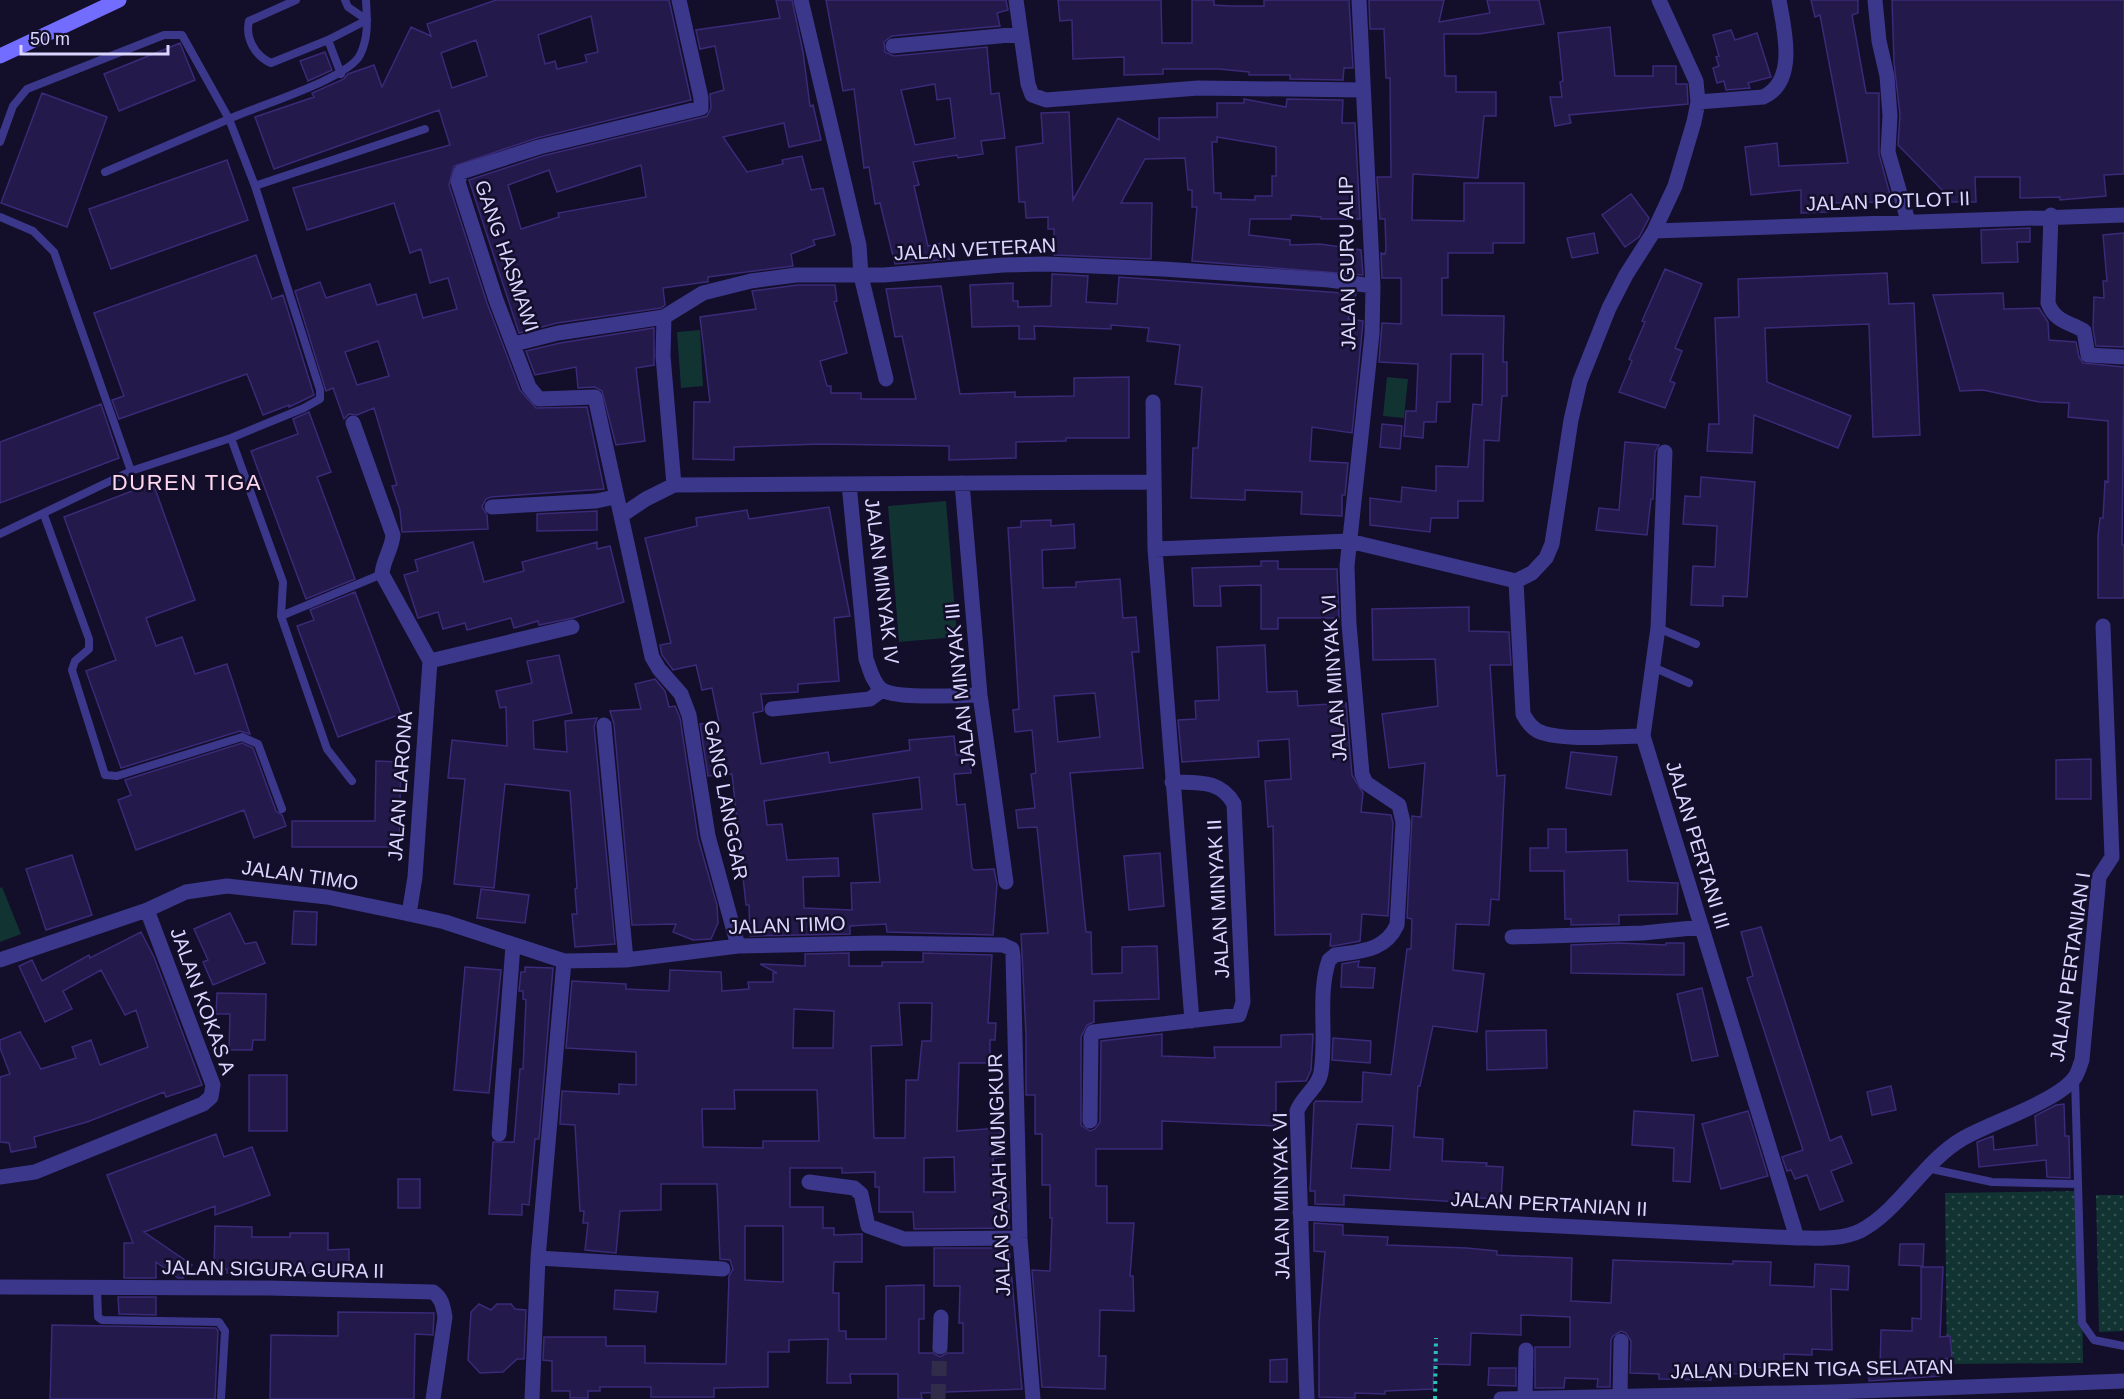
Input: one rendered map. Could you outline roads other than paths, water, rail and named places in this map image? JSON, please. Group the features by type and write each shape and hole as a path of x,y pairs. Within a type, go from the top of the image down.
{"main road":[{"path":"0,56 119,0"}],"street":[{"name":"GANG HASMAWI","path":"659,669 652,657 595,398 539,399 529,387 496,300 458,176 461,172 538,147 701,108 701,98 679,0"},
{"path":"801,0 859,245 861,276 886,379"},
{"path":"1016,0 1032,95 1046,100 1198,88 1363,90"},
{"name":"JALAN GURU ALIP","path":"1349,541 1372,334 1372,286 1359,0"},
{"path":"1155,549 1349,541 1516,581 1532,573 1545,558 1552,544 1571,420 1580,381 1613,300 1654,231 1675,186 1698,102 1696,81 1659,0"},
{"path":"1698,102 1763,97 1773,93 1779,84 1786,53 1779,0"},
{"path":"1875,0 1879,41 1887,76 1890,116 1888,152 1908,221"},
{"path":"894,46 1020,34"},
{"path":"2051,215 2048,303 2051,311 2056,319 2084,331 2088,355 2124,357"},
{"name":"JALAN POTLOT II","path":"1654,231 2051,215 2124,215"},
{"name":"JALAN VETERAN","path":"664,317 703,293 741,283 796,275 861,276 934,268 1045,264 1273,276 1372,286"},
{"path":"514,344 558,333 664,317 663,356 674,485 646,499 622,515"},
{"name":"JALAN MINYAK II","path":"1153,402 1155,549 1192,1021"},
{"path":"353,423 393,535 392,543 382,563 382,574 430,661 572,627"},
{"name":"JALAN PERTANI III","path":"1665,452 1658,628 1643,736 1797,1238"},
{"name":"JALAN MINYAK IV","path":"674,485 1154,482"},
{"name":"JALAN MINYAK III","path":"962,483 980,695 1006,882"},
{"name":"JALAN MINYAK IV","path":"849,484 866,659 874,681 882,690 896,694 980,695"},
{"path":"492,507 597,501 615,497"},
{"name":"JALAN MINYAK VI","path":"1307,1399 1297,1112 1301,1102 1321,1074 1326,968 1329,960 1335,955 1382,945 1391,937 1397,925 1403,822 1399,805 1366,783 1362,774 1349,624 1347,566 1349,541"},
{"path":"1516,581 1523,714 1528,724 1541,733 1557,736 1643,736"},
{"path":"2103,626 2118,855"},
{"name":"JALAN LARONA","path":"409,914 415,876 430,661"},
{"name":"GANG LANGGAR","path":"659,669 681,694 689,715 708,836 738,946"},
{"path":"772,709 870,699 882,690"},
{"path":"604,726 626,960"},
{"name":"JALAN MINYAK II","path":"1090,1121 1091,1037 1093,1032 1239,1016 1243,1002 1237,819 1230,796 1217,786 1172,782"},
{"name":"JALAN PERTANIAN I","path":"1797,1238 1847,1236 1861,1230 1878,1219 1926,1168 1962,1139 2053,1095 2075,1077 2082,1060 2100,876 2118,855"},
{"name":"JALAN TIMO","path":"0,960 147,910 186,892 227,886 327,897 409,914 564,961 626,960 738,946 876,943 1003,945 1012,949"},
{"name":"JALAN KOKAS A","path":"0,1177 35,1172 203,1104 211,1096 213,1085 147,910"},
{"path":"1512,937 1643,933 1701,927"},
{"path":"499,1134 513,945"},
{"name":"JALAN GAJAH MUNGKUR","path":"1012,949 1020,1238 1033,1399"},
{"path":"532,1399 538,1258 564,961"},
{"path":"809,1182 854,1188 861,1194 868,1226 904,1239 1020,1238"},
{"name":"JALAN PERTANIAN II","path":"1300,1213 1797,1238"},
{"path":"538,1258 723,1269"},
{"name":"JALAN SIGURA GURA II","path":"0,1287 269,1288 433,1292 443,1304 445,1317 433,1399"},
{"path":"940,1347 941,1317"},
{"path":"1620,1395 1621,1341"},
{"path":"1525,1398 1526,1350"},
{"name":"JALAN DUREN TIGA SELATAN","path":"1501,1399 1620,1395 1832,1395 2124,1381"}],"lane":[{"path":"296,0 249,21 246,31 260,58 271,63 328,40 367,20"},
{"path":"345,0 348,7 367,20"},
{"path":"105,172 229,118 341,74 360,57 368,30 366,0"},
{"path":"0,142 13,106 27,89 164,34 182,35 229,118 255,186 320,390 320,399 304,408 231,438 131,471 44,515 0,534"},
{"path":"328,40 341,74"},
{"path":"255,186 425,129"},
{"path":"0,217 33,231 54,252 131,471"},
{"path":"231,438 283,582 280,616 327,749 352,782"},
{"path":"44,515 89,639 89,649 75,661 72,670 105,775 117,776 242,737 258,744 282,809"},
{"path":"280,616 382,574"},
{"path":"1658,628 1696,644"},
{"path":"1653,667 1689,682"},
{"path":"2075,1077 2082,1323 2094,1340 2124,1346"},
{"path":"1926,1168 1992,1182 2078,1184"},
{"path":"97,1288 98,1317 102,1320 219,1322 225,1331 221,1399"}],"tunnel":[{"path":"938,1399 940,1347"}],"district":[{"name":"DUREN TIGA","path":"187,482"}]}
